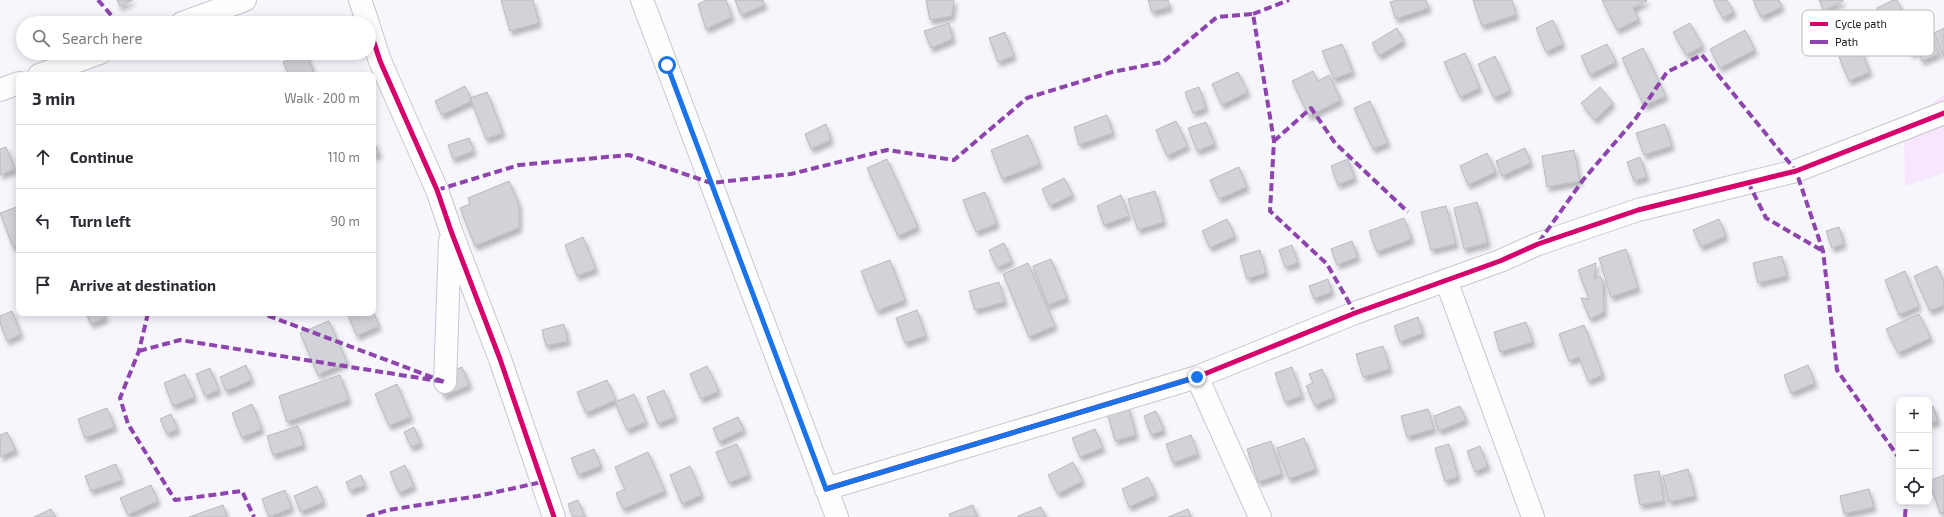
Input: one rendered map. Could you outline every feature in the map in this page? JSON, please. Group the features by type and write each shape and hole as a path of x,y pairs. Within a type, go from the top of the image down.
{"street":[{"path":"201,16 245,0"},
{"path":"360,0 366,16"},
{"path":"642,0 837,517"},
{"path":"376,49 380,61 437,190 451,231 500,359 554,517"},
{"path":"47,72 81,60"},
{"path":"0,90 16,83"},
{"path":"826,489 1197,377 1355,313 1500,262 1538,244 1638,210 1796,171 1944,113"},
{"path":"445,382 451,231"},
{"path":"1446,280 1533,517"},
{"path":"1197,377 1260,517"}],"shaded area":[{"path":"1944,94 1944,173 1905,186 1904,125"}],"building":[{"path":"117,0 133,0 120,6"},
{"path":"501,0 533,0 539,23 510,31"},
{"path":"706,0 726,0 732,17 706,29 698,4"},
{"path":"735,0 763,0 765,5 741,15"},
{"path":"926,0 954,0 952,16 930,20"},
{"path":"1148,0 1168,0 1170,7 1152,12"},
{"path":"1397,0 1426,0 1429,8 1396,19 1390,2"},
{"path":"1473,0 1512,0 1516,15 1482,26"},
{"path":"1602,0 1647,1 1633,8 1639,19 1617,30"},
{"path":"1713,0 1727,0 1734,12 1723,18"},
{"path":"1753,0 1779,0 1782,7 1761,17"},
{"path":"1819,0 1843,0 1826,10 1824,10"},
{"path":"1893,0 1897,0 1902,10 1878,10 1877,8"},
{"path":"1553,20 1563,44 1546,52 1536,28"},
{"path":"949,23 953,39 931,48 924,31"},
{"path":"1690,23 1703,46 1686,55 1673,32"},
{"path":"1397,28 1404,41 1379,56 1372,43"},
{"path":"1944,28 1944,57 1934,33"},
{"path":"1745,30 1755,50 1720,68 1710,49"},
{"path":"1005,32 1014,56 998,62 989,38"},
{"path":"1934,42 1939,54 1922,61 1920,56 1934,56"},
{"path":"1342,44 1353,72 1334,79 1322,51"},
{"path":"1607,44 1616,62 1590,75 1581,56"},
{"path":"1643,48 1666,96 1644,106 1622,58"},
{"path":"1465,53 1480,88 1460,97 1444,62"},
{"path":"1495,56 1510,90 1494,98 1478,64"},
{"path":"1863,56 1870,72 1849,81 1839,57"},
{"path":"288,60 309,60 314,72 288,72 283,62"},
{"path":"1313,71 1318,81 1329,75 1341,100 1309,116 1292,81"},
{"path":"1238,72 1248,92 1222,105 1212,84"},
{"path":"465,86 472,101 442,115 435,101"},
{"path":"1199,87 1206,108 1193,113 1185,92"},
{"path":"1600,87 1613,103 1595,120 1581,103"},
{"path":"487,92 503,133 486,139 470,98"},
{"path":"1370,101 1388,143 1373,149 1354,108"},
{"path":"1107,115 1113,133 1079,145 1074,127"},
{"path":"1176,121 1188,146 1167,156 1156,130"},
{"path":"1206,122 1215,144 1197,151 1188,128"},
{"path":"826,124 831,140 811,149 805,134"},
{"path":"1665,124 1672,146 1644,155 1636,133"},
{"path":"1028,135 1040,164 1002,179 991,150"},
{"path":"469,138 474,151 453,159 448,145"},
{"path":"376,146 379,154 376,155"},
{"path":"6,147 15,169 0,175 0,149"},
{"path":"1525,148 1531,163 1502,176 1496,161"},
{"path":"1574,150 1580,181 1547,187 1542,156"},
{"path":"1487,153 1496,172 1468,185 1460,166"},
{"path":"1640,157 1647,177 1634,181 1627,162"},
{"path":"887,159 918,227 898,236 867,168"},
{"path":"1348,159 1355,178 1338,185 1331,166"},
{"path":"1239,167 1247,187 1219,199 1210,180"},
{"path":"1064,178 1073,195 1050,206 1042,189"},
{"path":"509,181 519,204 519,228 475,246 460,208 470,204 468,198"},
{"path":"1155,191 1164,222 1138,230 1128,199"},
{"path":"985,192 997,224 976,232 963,200"},
{"path":"1121,195 1129,216 1104,225 1097,206"},
{"path":"1477,202 1488,243 1464,249 1454,208"},
{"path":"1446,206 1456,244 1431,250 1421,212"},
{"path":"16,207 16,246 13,247 0,213"},
{"path":"1404,218 1412,239 1377,252 1369,231"},
{"path":"1227,219 1235,236 1210,248 1202,231"},
{"path":"1719,219 1726,236 1701,247 1693,230"},
{"path":"1839,227 1844,244 1832,248 1826,231"},
{"path":"583,237 596,269 577,276 565,245"},
{"path":"1352,241 1358,257 1337,265 1331,249"},
{"path":"1004,243 1012,261 997,268 989,250"},
{"path":"1292,245 1298,263 1285,267 1279,250"},
{"path":"1626,249 1638,288 1611,297 1599,258"},
{"path":"1260,250 1266,273 1247,279 1240,256"},
{"path":"1782,256 1787,276 1758,283 1753,263"},
{"path":"1051,259 1067,298 1048,305 1033,266"},
{"path":"890,260 905,300 877,311 861,271"},
{"path":"1028,263 1055,326 1029,337 1003,274"},
{"path":"1596,263 1594,279 1600,276 1603,281 1604,312 1590,319 1581,298 1589,299 1578,270"},
{"path":"1937,266 1944,282 1944,305 1930,311 1914,276"},
{"path":"1905,271 1919,306 1899,315 1885,280"},
{"path":"1328,279 1332,292 1314,299 1309,286"},
{"path":"999,282 1005,302 975,310 969,291"},
{"path":"917,310 926,336 905,343 896,318"},
{"path":"12,311 21,334 7,341 0,323 0,316"},
{"path":"1919,314 1931,338 1898,353 1886,329"},
{"path":"87,316 105,316 106,318 91,324"},
{"path":"348,316 375,316 379,326 357,336"},
{"path":"1418,317 1423,333 1400,342 1394,326"},
{"path":"329,321 347,362 318,375 300,333"},
{"path":"1526,322 1533,342 1500,352 1494,332"},
{"path":"564,324 568,341 546,346 542,330"},
{"path":"1584,325 1603,375 1588,381 1579,357 1569,361 1559,334"},
{"path":"1383,346 1390,369 1363,377 1356,354"},
{"path":"246,365 252,380 226,391 220,377"},
{"path":"1808,365 1815,383 1791,393 1784,375"},
{"path":"707,366 719,391 701,399 690,374"},
{"path":"462,367 470,385 444,396 436,379"},
{"path":"1292,367 1302,396 1285,402 1275,373"},
{"path":"210,368 219,390 205,396 196,374"},
{"path":"1322,369 1334,397 1315,406 1306,386 1313,383 1309,374"},
{"path":"185,374 195,397 173,406 164,383"},
{"path":"340,375 349,400 287,422 279,396"},
{"path":"607,380 616,400 586,413 577,392"},
{"path":"397,384 411,417 389,426 375,394"},
{"path":"664,390 675,417 658,424 647,397"},
{"path":"634,394 646,422 627,430 615,402"},
{"path":"252,404 262,429 242,438 232,413"},
{"path":"1128,406 1136,435 1115,441 1107,412"},
{"path":"1460,406 1466,420 1439,431 1434,416"},
{"path":"1932,406 1938,421 1932,423"},
{"path":"107,408 115,427 85,438 78,419"},
{"path":"1428,409 1434,429 1407,437 1401,416"},
{"path":"1156,411 1164,430 1151,435 1144,416"},
{"path":"171,414 178,429 167,434 160,419"},
{"path":"738,417 744,430 719,442 713,428"},
{"path":"298,426 304,445 273,455 267,436"},
{"path":"414,427 421,443 411,447 404,432"},
{"path":"1095,429 1103,448 1080,457 1072,438"},
{"path":"7,432 16,450 0,457 0,435"},
{"path":"1191,435 1198,454 1173,463 1166,444"},
{"path":"1304,438 1316,469 1289,479 1277,448"},
{"path":"1271,441 1282,474 1258,482 1247,449"},
{"path":"737,444 749,475 729,483 716,452"},
{"path":"1449,444 1458,477 1445,481 1435,448"},
{"path":"1480,446 1488,466 1475,472 1467,451"},
{"path":"594,449 601,466 578,475 571,458"},
{"path":"648,452 665,491 623,509 616,493 625,489 615,467"},
{"path":"1073,462 1083,481 1058,494 1048,475"},
{"path":"116,464 122,480 91,491 85,476"},
{"path":"405,465 414,486 399,493 390,472"},
{"path":"690,466 702,495 682,504 670,475"},
{"path":"1688,469 1695,496 1669,502 1663,476"},
{"path":"1659,471 1664,501 1640,505 1634,475"},
{"path":"361,475 365,485 350,491 346,482"},
{"path":"1944,475 1944,512 1940,513 1932,490 1932,480"},
{"path":"1148,477 1156,495 1129,507 1122,489"},
{"path":"151,485 158,501 128,515 120,498"},
{"path":"317,486 324,502 301,512 294,496"},
{"path":"1869,489 1874,507 1844,514 1840,496"},
{"path":"285,490 292,508 269,517 262,499"},
{"path":"578,500 585,517 573,517 568,504"},
{"path":"223,505 227,517 189,517"},
{"path":"973,505 977,517 950,517 949,514"},
{"path":"1041,507 1046,517 1018,517 1018,516"},
{"path":"51,509 56,517 34,517"},
{"path":"1188,509 1191,517 1168,517"}],"marked path":[{"path":"98,0 112,16"},
{"path":"1253,14 1289,0"},
{"path":"437,190 519,165 629,155 711,183 791,174 887,150 954,160 1027,98 1112,72 1163,62 1217,17 1253,14 1274,141 1270,211 1327,264 1355,313"},
{"path":"1539,242 1583,180 1636,118 1667,72 1702,55 1796,171 1823,251 1837,370 1896,454"},
{"path":"1274,141 1311,108 1335,143 1408,212"},
{"path":"1748,182 1766,218 1823,251"},
{"path":"147,316 139,351 120,398 128,424 175,500 242,491 254,517"},
{"path":"139,351 180,340 445,382 269,316"},
{"path":"367,517 388,510 478,496 542,482"},
{"path":"1905,517 1906,505"}],"cycle path":[{"path":"376,49 380,61 437,190 451,231 500,359 554,517"},
{"path":"826,489 1197,377 1355,313 1500,261 1538,244 1638,210 1796,171 1944,113"}],"route":[{"path":"667,65 826,489 1197,377"}]}
